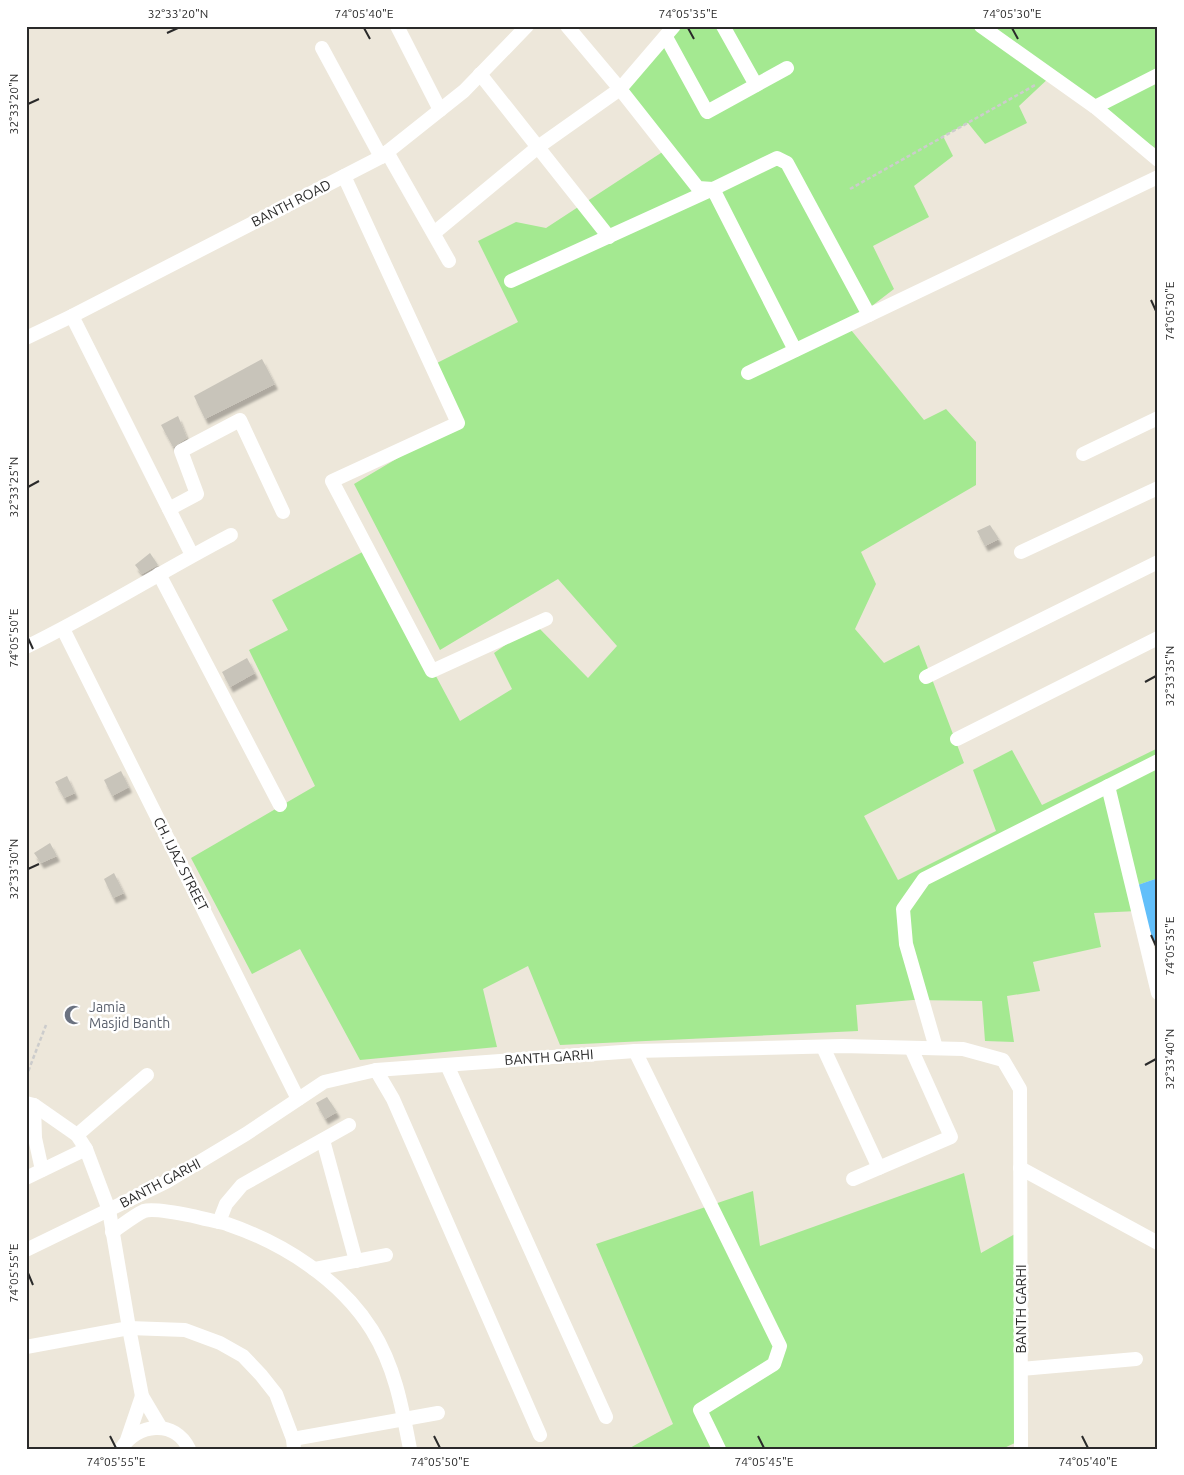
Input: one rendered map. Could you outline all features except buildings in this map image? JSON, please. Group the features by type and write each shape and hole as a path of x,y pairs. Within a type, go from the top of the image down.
{"street":[{"path":"397,26 440,110"},
{"name":"BANTH ROAD","path":"26,338 384,154 464,91 528,26"},
{"path":"567,26 620,89 698,188 713,189"},
{"path":"724,26 756,84"},
{"path":"982,26 1095,107 1158,160"},
{"path":"434,234 538,147 620,89 670,31 707,112 788,68"},
{"path":"322,48 450,261"},
{"path":"480,74 609,237"},
{"path":"1095,107 1158,75"},
{"path":"511,281 777,158 787,163 869,315"},
{"path":"344,176 458,422 332,481 432,671 546,618"},
{"path":"748,373 1158,177"},
{"path":"713,189 795,350"},
{"path":"72,316 192,555"},
{"path":"1083,454 1158,418"},
{"path":"169,509 197,494 181,451 240,420 283,512"},
{"path":"1021,552 1157,491"},
{"path":"26,646 63,629 192,555 231,535"},
{"path":"926,677 1158,562"},
{"path":"159,574 280,804"},
{"name":"CH. IJAZ STREET","path":"63,629 298,1099"},
{"path":"957,740 1158,638"},
{"path":"936,1048 906,944 903,909 924,879 1158,761"},
{"path":"1108,786 1158,993"},
{"path":"823,1047 878,1168"},
{"name":"BANTH GARHI","path":"26,1250 166,1182 246,1134 324,1082 376,1070 634,1051 823,1047 963,1049 1003,1060 1020,1089 1021,1449"},
{"path":"853,1179 951,1137 911,1048"},
{"path":"634,1051 780,1346 774,1364 700,1410 719,1449"},
{"path":"448,1065 606,1417"},
{"path":"376,1070 393,1099 540,1435"},
{"path":"77,1135 147,1075"},
{"path":"30,1104 77,1135 86,1148 109,1210 128,1328 142,1396 161,1428"},
{"path":"30,1104 42,1170"},
{"path":"219,1222 226,1204 242,1185 349,1125"},
{"path":"323,1140 356,1261"},
{"path":"26,1178 86,1148"},
{"path":"1020,1168 1158,1243"},
{"path":"112,1232 145,1211 179,1213 219,1222 259,1236 294,1255 331,1282 356,1308 372,1330 386,1357 398,1390 410,1449"},
{"path":"314,1270 386,1255"},
{"path":"26,1347 128,1328 185,1330 220,1343 243,1356 276,1394 294,1444 438,1412"},
{"path":"1021,1369 1136,1359"},
{"path":"124,1444 142,1396"},
{"path":"124,1444 143,1430 161,1428 175,1433 186,1443 189,1449"}],"path":[{"path":"850,189 1051,76"},
{"path":"26,1077 46,1025"}],"green space":[{"path":"670,26 1158,26 1158,150 1051,76 1019,106 1027,123 985,144 968,123 943,136 953,156 914,186 929,217 873,246 894,289 847,325 924,420 946,409 976,442 976,485 861,552 876,584 855,629 884,663 919,645 964,763 864,816 898,880 996,831 973,770 1012,750 1042,805 1158,748 1158,878 1132,887 1138,911 1094,913 1101,947 1033,962 1040,991 1007,996 1014,1042 985,1041 982,1001 913,1000 856,1005 858,1031 560,1045 528,966 483,989 497,1047 360,1060 300,949 252,974 191,858 315,786 249,650 288,630 272,600 368,549 460,721 512,689 494,653 535,624 588,678 617,646 558,579 440,650 354,484 457,423 431,366 518,322 478,241 516,222 546,228 667,149 620,89"},
{"path":"964,1173 981,1253 1020,1231 1021,1440 1002,1449 628,1449 673,1424 596,1244 753,1191 760,1246"}],"water":[{"path":"1158,878 1158,951 1132,887"}],"place":[{"name":"Jamia Masjid Banth","path":"74,1015"}]}
